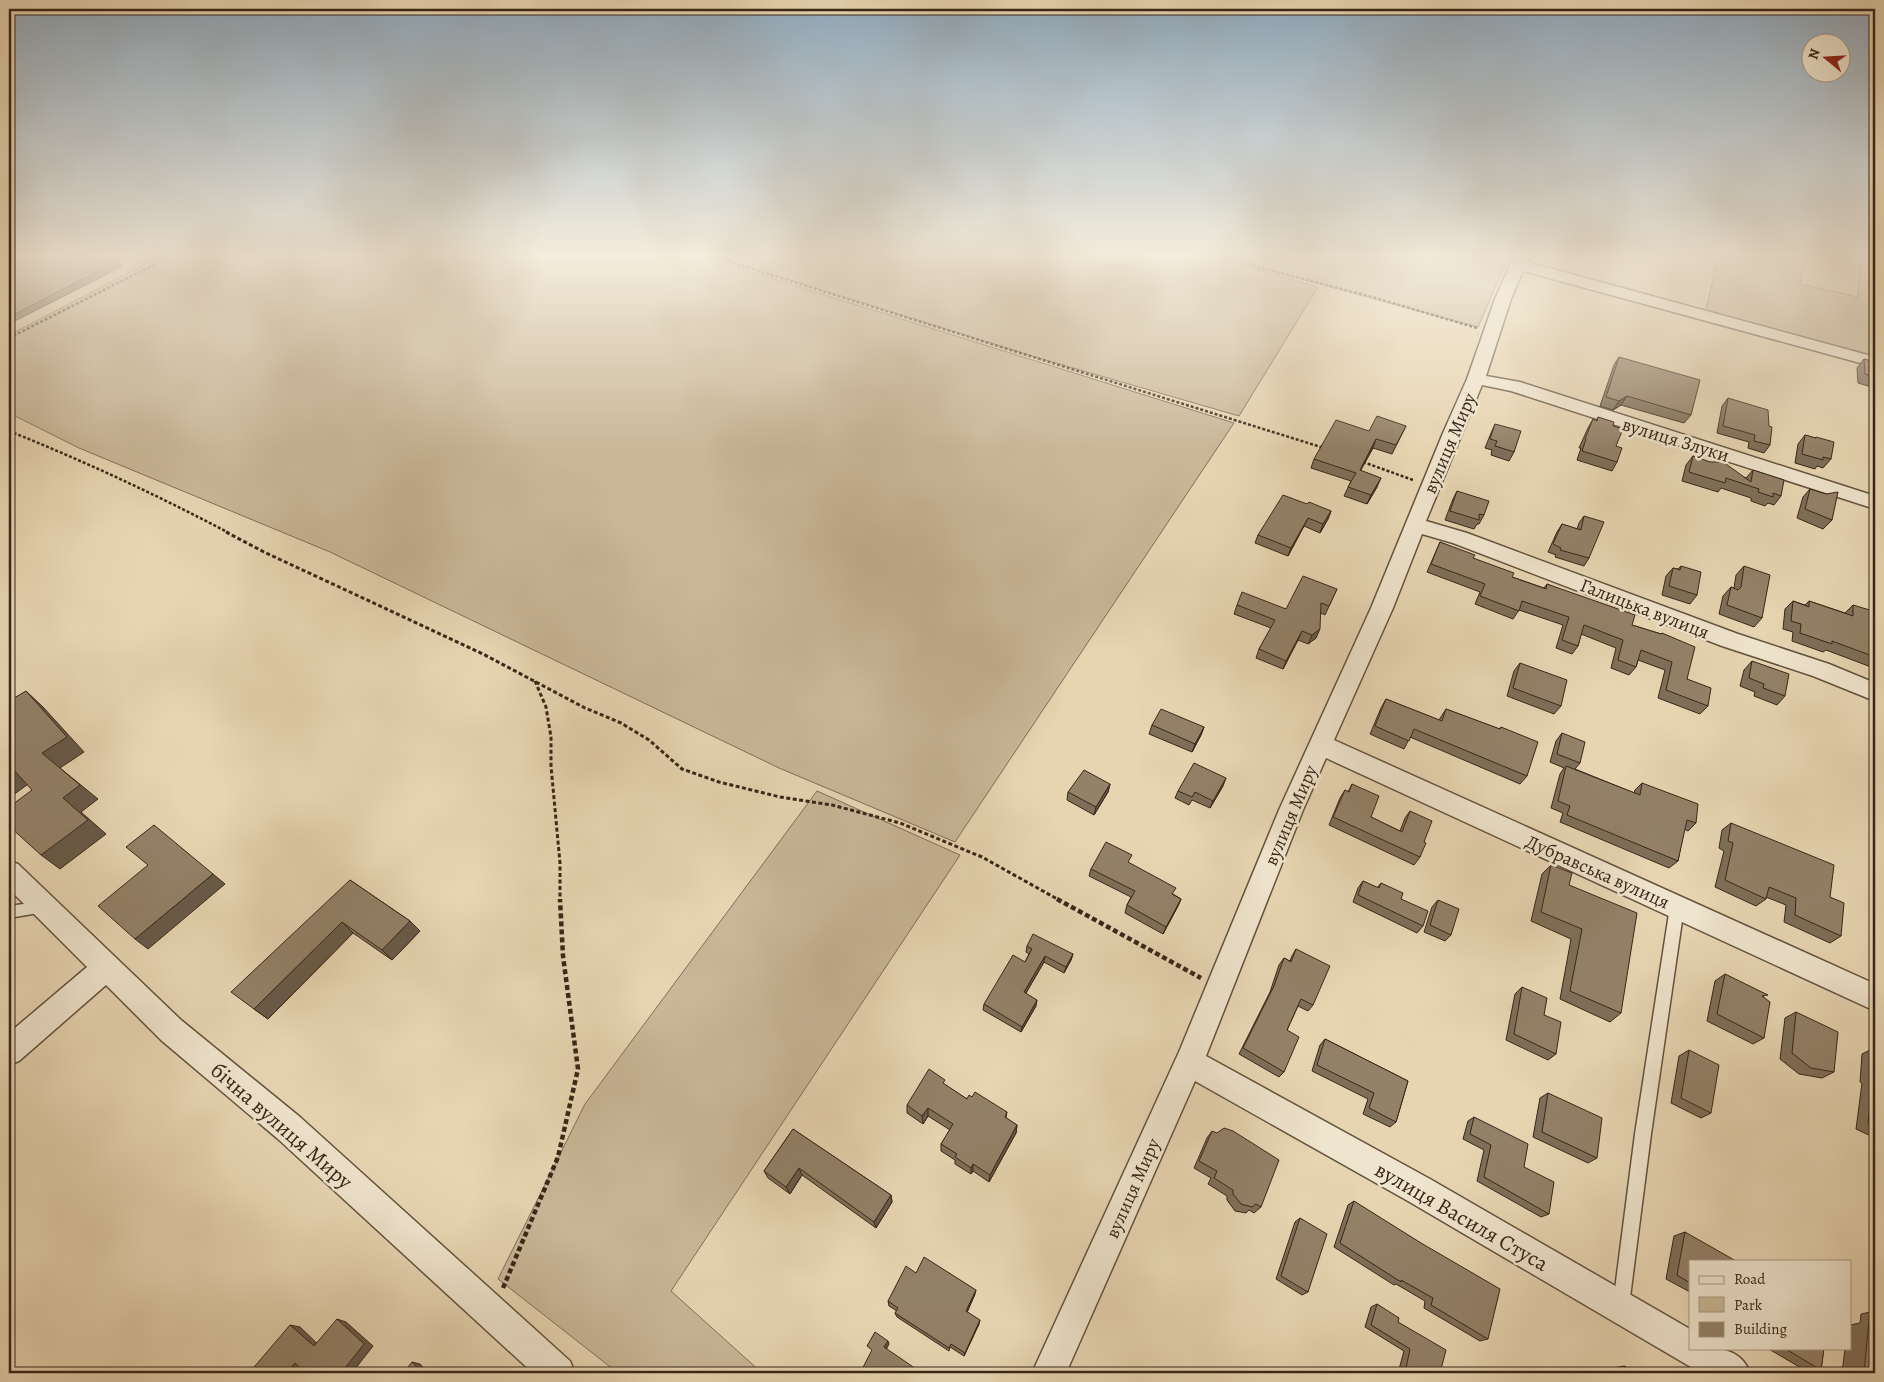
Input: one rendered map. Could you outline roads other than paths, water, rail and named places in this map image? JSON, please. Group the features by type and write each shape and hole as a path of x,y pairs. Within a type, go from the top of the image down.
{"street":[{"name":"вулиця Миру","path":"1049,1373 1189,1062 1291,810 1382,608 1476,379 1497,318"},
{"path":"1725,318 1875,362"},
{"name":"вулиця Злуки","path":"1476,379 1514,386 1875,503"},
{"name":"Галицька вулиця","path":"1415,525 1460,538 1730,640 1821,670 1875,692"},
{"name":"Дубравська вулиця","path":"1321,745 1875,998"},
{"name":"бічна вулиця Миру","path":"9,872 170,1030 290,1128 558,1373"},
{"path":"9,1051 107,967"},
{"name":"вулиця Василя Стуса","path":"1189,1062 1419,1190 1689,1348"},
{"name":"вулиця Василя Стуса","path":"1693,1350 1734,1373"}],"lane":[{"path":"1620,1309 1643,1134 1677,906"},
{"path":"9,912 46,907"}]}
